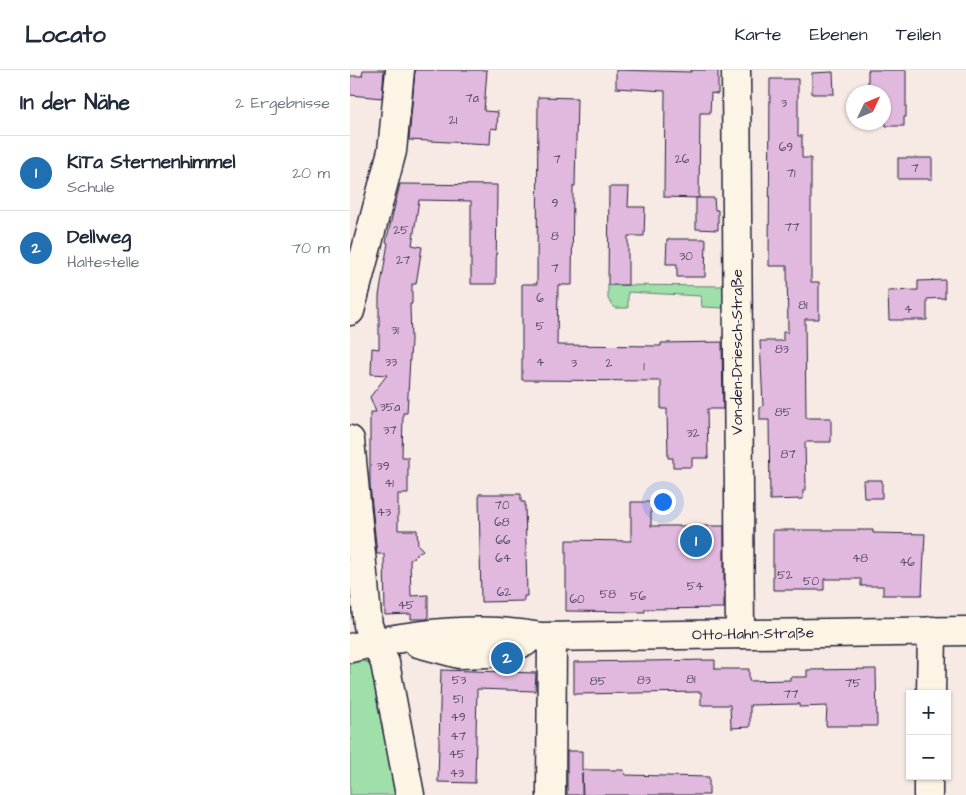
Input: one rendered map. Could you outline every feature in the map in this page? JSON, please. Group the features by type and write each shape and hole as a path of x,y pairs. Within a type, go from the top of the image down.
{"street":[{"path":"350,311 392,151 397,118 400,70"},
{"name":"Von-den-Driesch-Straße","path":"736,70 740,634"},
{"path":"350,440 368,626 387,640 386,664 410,795"},
{"path":"931,690 932,631"},
{"name":"Otto-Hahn-Straße","path":"350,648 428,634 461,633 517,633 546,637 966,631"},
{"path":"546,637 551,795"},
{"path":"928,780 928,795"}],"green space":[{"path":"608,285 724,286 725,308 702,307 701,296 628,292 628,308 615,308 608,299"},
{"path":"362,661 372,663 398,795 350,795 350,664"}],"building":[{"path":"363,70 384,70 382,98 350,95 350,76 362,76"},
{"path":"415,70 487,70 484,111 498,112 497,129 491,128 490,144 409,140"},
{"path":"616,70 691,72 691,70 718,70 718,94 711,93 710,113 700,113 699,198 664,197 665,91 616,88"},
{"path":"868,70 906,70 906,117 904,117 904,126 891,126 891,85 868,85"},
{"path":"833,72 834,94 812,94 812,73"},
{"path":"770,79 798,79 798,136 802,136 802,158 811,158 811,282 819,282 819,319 805,319 806,418 831,418 831,442 805,442 806,490 803,490 803,499 770,500 769,420 760,420 760,408 763,406 760,341 783,341 783,332 788,332 787,266 769,266"},
{"path":"538,97 577,98 575,186 573,186 572,285 558,285 557,345 661,346 661,343 722,342 723,409 707,409 708,458 692,458 692,467 673,467 673,458 668,458 667,409 661,409 661,381 522,380 522,284 537,284"},
{"path":"898,158 932,158 932,179 898,179"},
{"path":"400,184 497,185 496,284 471,284 471,201 419,200 412,245 422,247 416,284 412,284 407,413 403,413 402,457 408,457 408,494 398,494 398,530 417,530 418,545 423,550 410,560 411,596 428,595 428,619 411,619 411,614 385,615 384,554 377,554 370,485 370,412 376,412 370,397 387,375 371,374 372,348 379,349 379,296 388,243 386,242"},
{"path":"609,187 629,187 628,207 645,207 644,236 628,236 628,285 608,285"},
{"path":"696,198 714,198 715,210 718,210 718,230 696,229"},
{"path":"667,239 706,239 705,277 677,277 677,264 666,264"},
{"path":"945,280 945,298 927,299 927,320 889,320 888,291 918,290 918,281"},
{"path":"863,480 882,480 882,498 864,498"},
{"path":"479,494 521,494 521,502 525,502 527,596 524,596 524,601 481,602"},
{"path":"631,502 651,502 651,526 724,526 724,608 645,609 645,612 566,611 566,540 631,541"},
{"path":"773,530 873,530 873,533 925,534 922,595 883,595 883,586 861,586 861,579 824,579 824,590 773,590"},
{"path":"715,660 715,669 749,669 749,681 790,680 790,677 807,677 807,670 876,669 877,726 826,726 827,706 799,707 799,704 750,705 750,727 731,728 730,705 701,705 701,692 574,694 574,662"},
{"path":"441,670 536,673 535,691 477,689 475,783 438,782"},
{"path":"567,751 582,751 582,770 624,770 625,775 709,777 709,795 583,795 582,773 582,795 567,795"}],"place":[{"name":"KiTa Sternenhimmel","path":"696,541"},
{"name":"Dellweg","path":"507,658"}]}
